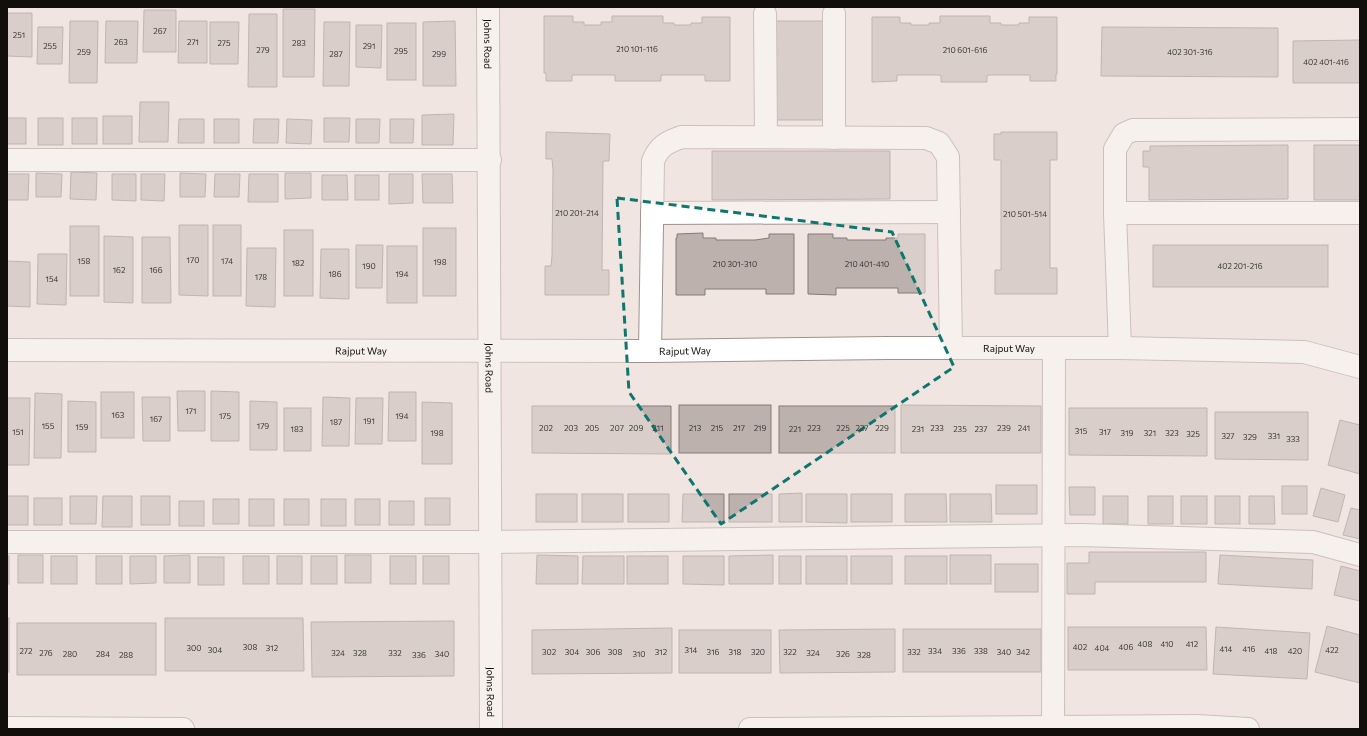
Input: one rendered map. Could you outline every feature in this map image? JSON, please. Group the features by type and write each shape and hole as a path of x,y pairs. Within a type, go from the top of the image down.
{"street":[{"name":"Johns Road","path":"488,7 490,160 489,542 491,729"},
{"path":"766,14 766,137"},
{"path":"834,14 834,138"},
{"path":"1120,348 1115,213 1115,149 1124,134 1133,130 1360,129"},
{"path":"650,351 653,161 657,151 666,142 682,137 926,138 939,143 948,156 951,348"},
{"path":"7,160 490,160"},
{"path":"652,213 949,212"},
{"path":"1115,213 1360,213"},
{"name":"Rajput Way","path":"7,350 650,351 1120,348 1304,352 1360,366"},
{"path":"1053,726 1054,349"},
{"path":"7,542 489,542 1053,535 1313,542 1360,555"},
{"path":"750,729 1197,726 1248,729"},
{"path":"7,728 183,729"}],"highlighted area":[{"path":"617,198 892,232 954,367 721,524 629,392"}],"building":[{"path":"283,9 315,9 314,77 283,77"},
{"path":"144,10 176,10 176,52 143,52"},
{"path":"7,13 32,13 32,57 7,56"},
{"path":"249,14 277,14 277,87 248,87"},
{"path":"544,16 573,16 573,22 584,22 584,25 601,25 601,22 612,22 612,16 663,16 663,23 674,23 674,25 691,25 691,23 702,23 702,17 730,17 730,81 705,81 705,75 661,75 661,81 615,81 615,75 572,75 572,81 546,81 546,73 544,73"},
{"path":"940,16 990,16 990,23 1001,23 1001,25 1019,25 1019,23 1029,23 1029,17 1057,17 1056,81 1030,81 1030,75 987,75 987,82 941,82 941,75 897,75 897,81 872,82 872,17 900,17 900,23 911,23 911,25 929,25 929,23 940,23"},
{"path":"70,21 98,21 97,83 69,83"},
{"path":"106,21 138,21 137,63 105,63"},
{"path":"179,21 207,21 207,63 178,63"},
{"path":"455,21 456,86 423,86 423,22"},
{"path":"776,21 825,21 826,120 776,120"},
{"path":"210,22 239,22 238,64 210,64"},
{"path":"324,22 350,22 349,86 323,86"},
{"path":"387,23 416,23 416,80 387,80"},
{"path":"356,25 382,25 381,68 356,67"},
{"path":"38,27 63,27 62,64 37,64"},
{"path":"1102,27 1278,28 1278,77 1101,76"},
{"path":"1360,40 1360,83 1293,83 1293,41"},
{"path":"140,102 169,102 168,142 139,142"},
{"path":"454,114 453,145 422,145 422,115"},
{"path":"103,116 132,116 132,144 103,144"},
{"path":"7,118 26,118 26,144 7,144"},
{"path":"38,118 63,118 63,145 38,145"},
{"path":"72,118 97,118 97,144 72,144"},
{"path":"324,118 350,118 349,142 324,142"},
{"path":"179,119 204,119 204,143 178,143"},
{"path":"214,119 239,119 239,143 214,143"},
{"path":"254,119 279,119 278,143 253,143"},
{"path":"287,119 312,120 311,144 286,143"},
{"path":"356,119 380,119 379,143 356,143"},
{"path":"390,119 414,119 413,143 390,143"},
{"path":"546,132 610,134 609,161 603,161 602,270 609,270 609,295 545,295 545,266 551,266 552,256 553,170 552,159 546,159"},
{"path":"1001,132 1057,132 1057,160 1050,160 1050,268 1057,268 1057,294 995,294 995,270 1001,270 1001,160 994,160 994,134 1001,134"},
{"path":"1288,145 1288,199 1149,200 1149,167 1143,167 1143,151 1150,151 1150,146"},
{"path":"1314,145 1360,145 1360,200 1314,200"},
{"path":"712,151 890,151 890,199 712,200"},
{"path":"71,172 97,173 96,200 70,199"},
{"path":"36,173 62,174 61,197 36,197"},
{"path":"180,173 206,174 205,197 180,197"},
{"path":"285,173 311,173 311,198 285,199"},
{"path":"7,174 29,174 28,200 7,200"},
{"path":"112,174 136,174 136,201 112,200"},
{"path":"141,174 165,174 164,201 141,200"},
{"path":"215,174 240,174 239,197 214,197"},
{"path":"249,174 278,174 278,202 248,202"},
{"path":"389,174 413,174 413,203 389,204"},
{"path":"422,174 452,174 453,203 423,203"},
{"path":"322,175 347,175 348,200 322,200"},
{"path":"355,175 379,175 379,200 355,200"},
{"path":"179,225 208,225 208,296 179,295"},
{"path":"213,225 241,225 241,296 213,296"},
{"path":"70,226 99,226 99,296 70,296"},
{"path":"423,228 456,228 456,296 423,296"},
{"path":"284,230 313,230 313,296 284,296"},
{"path":"703,233 703,238 716,238 716,240 755,240 769,238 769,234 794,234 794,294 766,294 766,289 705,289 705,295 676,295 677,234"},
{"path":"808,234 833,234 833,238 847,238 847,240 886,240 886,238 898,238 898,234 925,234 925,293 898,293 898,288 836,288 836,295 808,294"},
{"path":"104,236 133,237 133,303 104,302"},
{"path":"142,237 170,237 171,303 142,303"},
{"path":"356,245 383,245 382,288 356,288"},
{"path":"1153,245 1328,245 1328,287 1153,287"},
{"path":"387,246 417,246 417,303 387,303"},
{"path":"247,248 276,248 275,307 246,306"},
{"path":"321,249 349,249 349,299 320,298"},
{"path":"38,254 67,254 66,305 37,304"},
{"path":"7,261 30,262 30,307 7,306"},
{"path":"177,391 205,391 205,431 178,431"},
{"path":"211,391 239,392 239,441 211,441"},
{"path":"101,392 134,392 134,438 101,438"},
{"path":"389,392 416,392 416,441 388,441"},
{"path":"35,393 62,394 61,458 34,458"},
{"path":"142,397 170,397 170,441 143,441"},
{"path":"323,397 350,398 349,446 322,446"},
{"path":"7,398 30,398 29,465 7,465"},
{"path":"356,398 383,398 382,444 355,444"},
{"path":"68,401 96,402 96,452 68,452"},
{"path":"250,401 277,402 277,450 250,450"},
{"path":"422,402 452,403 452,464 422,464"},
{"path":"679,405 771,405 771,453 679,453"},
{"path":"901,405 1041,406 1041,453 901,453"},
{"path":"532,406 671,406 671,454 532,453"},
{"path":"779,406 895,406 895,453 779,453"},
{"path":"284,408 311,408 311,451 284,451"},
{"path":"1069,408 1207,408 1207,456 1069,455"},
{"path":"1215,412 1308,412 1308,460 1215,459"},
{"path":"1340,420 1360,425 1360,474 1328,465"},
{"path":"996,485 1037,485 1037,514 996,514"},
{"path":"1282,486 1307,486 1307,514 1282,514"},
{"path":"1069,487 1095,487 1095,515 1070,515"},
{"path":"1321,488 1345,495 1338,522 1313,516"},
{"path":"802,493 802,522 779,522 779,494"},
{"path":"536,494 577,494 577,522 536,522"},
{"path":"582,494 623,494 623,522 582,522"},
{"path":"628,494 669,494 669,522 628,522"},
{"path":"683,494 724,494 724,522 682,522"},
{"path":"729,494 772,494 772,522 729,522"},
{"path":"806,494 847,494 847,523 806,522"},
{"path":"851,494 892,494 892,522 851,522"},
{"path":"905,494 946,494 947,522 905,522"},
{"path":"950,494 991,494 992,522 950,522"},
{"path":"7,496 28,496 28,525 7,525"},
{"path":"70,496 97,496 96,524 70,524"},
{"path":"103,496 132,496 132,527 102,527"},
{"path":"141,496 170,496 170,525 141,525"},
{"path":"1103,496 1128,496 1128,524 1103,524"},
{"path":"1148,496 1173,496 1173,524 1148,524"},
{"path":"1181,496 1207,496 1207,524 1181,524"},
{"path":"1215,496 1240,496 1240,524 1215,524"},
{"path":"1249,496 1274,496 1275,524 1249,524"},
{"path":"34,498 62,498 62,525 34,525"},
{"path":"425,498 450,498 450,525 425,525"},
{"path":"213,499 239,499 239,524 213,524"},
{"path":"249,499 274,499 274,526 249,526"},
{"path":"284,499 309,499 309,525 284,525"},
{"path":"321,499 346,499 346,526 321,526"},
{"path":"355,499 380,499 380,525 355,525"},
{"path":"179,501 204,501 204,526 179,526"},
{"path":"389,501 414,501 414,525 389,525"},
{"path":"1351,508 1360,510 1360,539 1343,535"},
{"path":"1089,552 1206,552 1206,582 1095,582 1095,594 1067,594 1067,563 1089,563"},
{"path":"18,555 43,555 43,583 18,583"},
{"path":"190,555 190,583 164,583 164,556"},
{"path":"345,555 371,555 371,583 345,583"},
{"path":"537,555 578,556 578,584 536,584"},
{"path":"773,555 773,584 729,584 729,556"},
{"path":"950,555 991,555 991,584 950,584"},
{"path":"1220,555 1313,560 1312,589 1218,584"},
{"path":"7,556 9,556 9,584 7,584"},
{"path":"51,556 77,556 77,584 51,584"},
{"path":"96,556 122,556 122,584 96,584"},
{"path":"130,556 156,556 156,583 130,584"},
{"path":"243,556 269,556 269,584 243,584"},
{"path":"277,556 302,556 302,584 277,584"},
{"path":"311,556 337,556 337,584 311,584"},
{"path":"390,556 416,556 416,584 390,584"},
{"path":"423,556 449,556 449,584 423,584"},
{"path":"583,556 624,556 624,584 582,584"},
{"path":"627,556 668,556 668,584 627,584"},
{"path":"683,556 724,556 724,585 683,584"},
{"path":"779,556 801,556 801,584 779,584"},
{"path":"806,556 847,556 847,584 806,584"},
{"path":"851,556 892,556 892,584 851,584"},
{"path":"905,556 947,556 947,584 905,584"},
{"path":"198,557 224,557 224,585 198,585"},
{"path":"995,564 1038,564 1038,592 995,592"},
{"path":"1341,566 1360,571 1360,601 1334,595"},
{"path":"7,618 9,618 9,672 7,672"},
{"path":"165,618 303,618 304,671 165,671"},
{"path":"454,621 454,676 312,677 311,622"},
{"path":"17,623 156,623 156,675 17,675"},
{"path":"1327,626 1360,635 1360,683 1315,672"},
{"path":"1068,627 1206,627 1207,670 1068,670"},
{"path":"1216,627 1310,633 1307,679 1213,674"},
{"path":"672,628 672,673 532,674 532,630"},
{"path":"895,629 895,672 780,673 779,630"},
{"path":"903,629 1041,629 1041,672 903,672"},
{"path":"679,630 771,630 771,673 679,673"}]}
